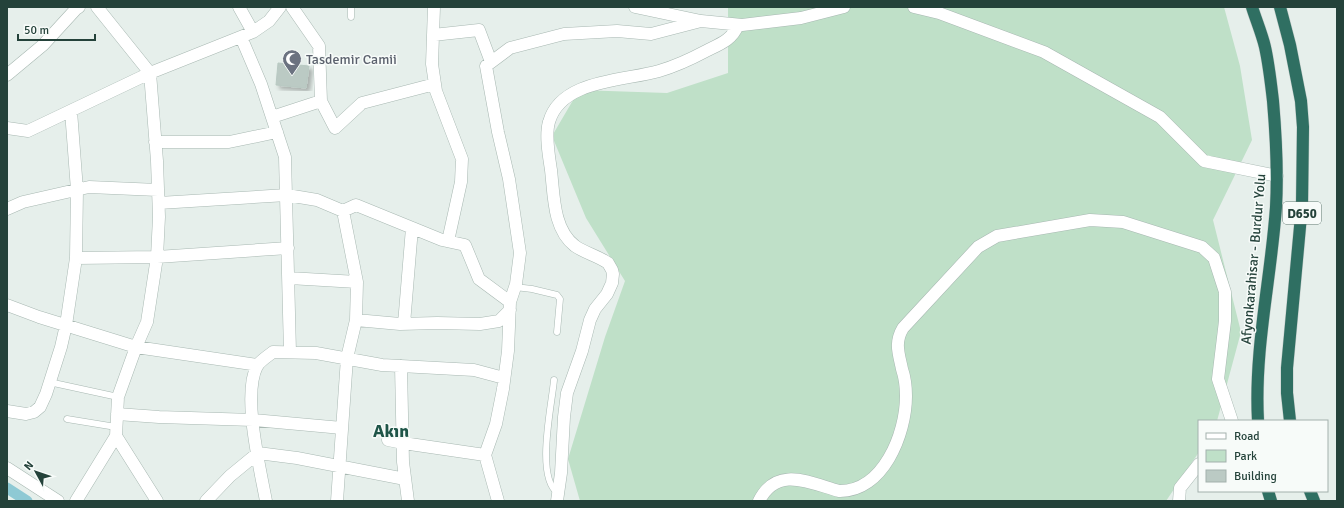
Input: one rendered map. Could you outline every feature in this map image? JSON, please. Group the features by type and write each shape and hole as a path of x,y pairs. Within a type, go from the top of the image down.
{"highway":[{"name":"Afyonkarahisar - Burdur Yolu","path":"1252,7 1265,48 1271,88 1275,128 1277,176 1276,208 1258,363 1258,420"},
{"name":"D650","path":"1280,7 1290,45 1300,94 1303,127 1302,205 1287,368 1287,392 1290,420"}],"street":[{"path":"7,75 43,45 79,7"},
{"path":"76,501 116,432 118,397 136,347 147,322 157,257 158,190 156,142 150,73 97,7"},
{"path":"239,7 253,32"},
{"path":"7,128 28,131 150,73 253,32 269,21 280,7"},
{"path":"292,7 319,46 321,101 335,128 362,103 435,84"},
{"path":"434,7 432,64 436,91 462,159 461,182 448,241"},
{"path":"635,7 701,21 738,25 802,18 844,7"},
{"path":"914,7 939,13 1044,52 1160,117 1204,160 1277,176"},
{"path":"498,501 485,455 496,424 504,378 508,351 510,306 515,286 520,253 509,179 498,132 486,66 510,48 564,34 616,31 651,34 701,21"},
{"path":"558,497 561,473 564,411 567,393 582,351 590,320 595,309 607,294 612,282 613,274 608,263 577,247 571,242 559,223 550,165 547,129 549,121 556,107 568,96 610,80 647,74 681,63 722,43 732,36 738,25"},
{"path":"433,35 479,30 491,62"},
{"path":"241,37 262,84 285,157 290,352"},
{"path":"272,117 321,101"},
{"path":"7,411 26,414 34,412 40,407 46,394 61,347 66,325 76,258 77,190 71,111"},
{"path":"156,142 229,142 277,132"},
{"path":"7,209 24,202 89,187 158,190"},
{"path":"158,203 286,195 318,200 343,211 356,205 412,228 464,245 479,279 510,306"},
{"path":"337,501 346,358 356,320 357,282 343,211"},
{"path":"759,501 768,488 784,479 794,478 839,491 846,491 857,489 876,476 892,451 900,434 903,422 906,397 905,383 897,345 902,328 978,248 997,236 1090,220 1123,222 1202,247 1214,258 1224,292 1225,320 1218,379 1232,420"},
{"path":"404,324 412,228"},
{"path":"76,258 157,257 288,248"},
{"path":"289,278 357,282"},
{"path":"7,305 39,317 136,347 258,365"},
{"path":"356,320 404,324 480,324 499,321 510,306"},
{"path":"266,501 254,437 251,394 253,378 258,365 273,352 316,353 382,365 474,370 504,378"},
{"path":"401,366 403,462 408,501"},
{"path":"117,414 253,420 342,428"},
{"path":"116,432 158,501"},
{"path":"388,440 485,455"},
{"path":"206,501 230,476 258,453 297,458 405,478"},
{"path":"1179,501 1180,488 1198,465"},
{"path":"7,468 58,501"}],"lane":[{"path":"351,7 351,17"},
{"path":"515,286 557,295 560,299 557,332"},
{"path":"554,380 546,448 550,482 558,497"},
{"path":"49,382 118,397"},
{"path":"67,419 116,432"}],"green space":[{"path":"728,7 1224,7 1240,66 1252,140 1213,220 1241,332 1217,420 1198,420 1198,453 1166,501 580,501 568,459 605,337 625,281 586,218 552,136 579,90 667,93 728,73"}],"building":[{"name":"Tasdemir Camii","path":"278,63 309,66 306,88 276,85"}],"waterway":[{"path":"7,488 27,501"}],"place":[{"name":"Tasdemir Camii","path":"292,76"}],"district":[{"name":"Akın","path":"391,431"}]}
